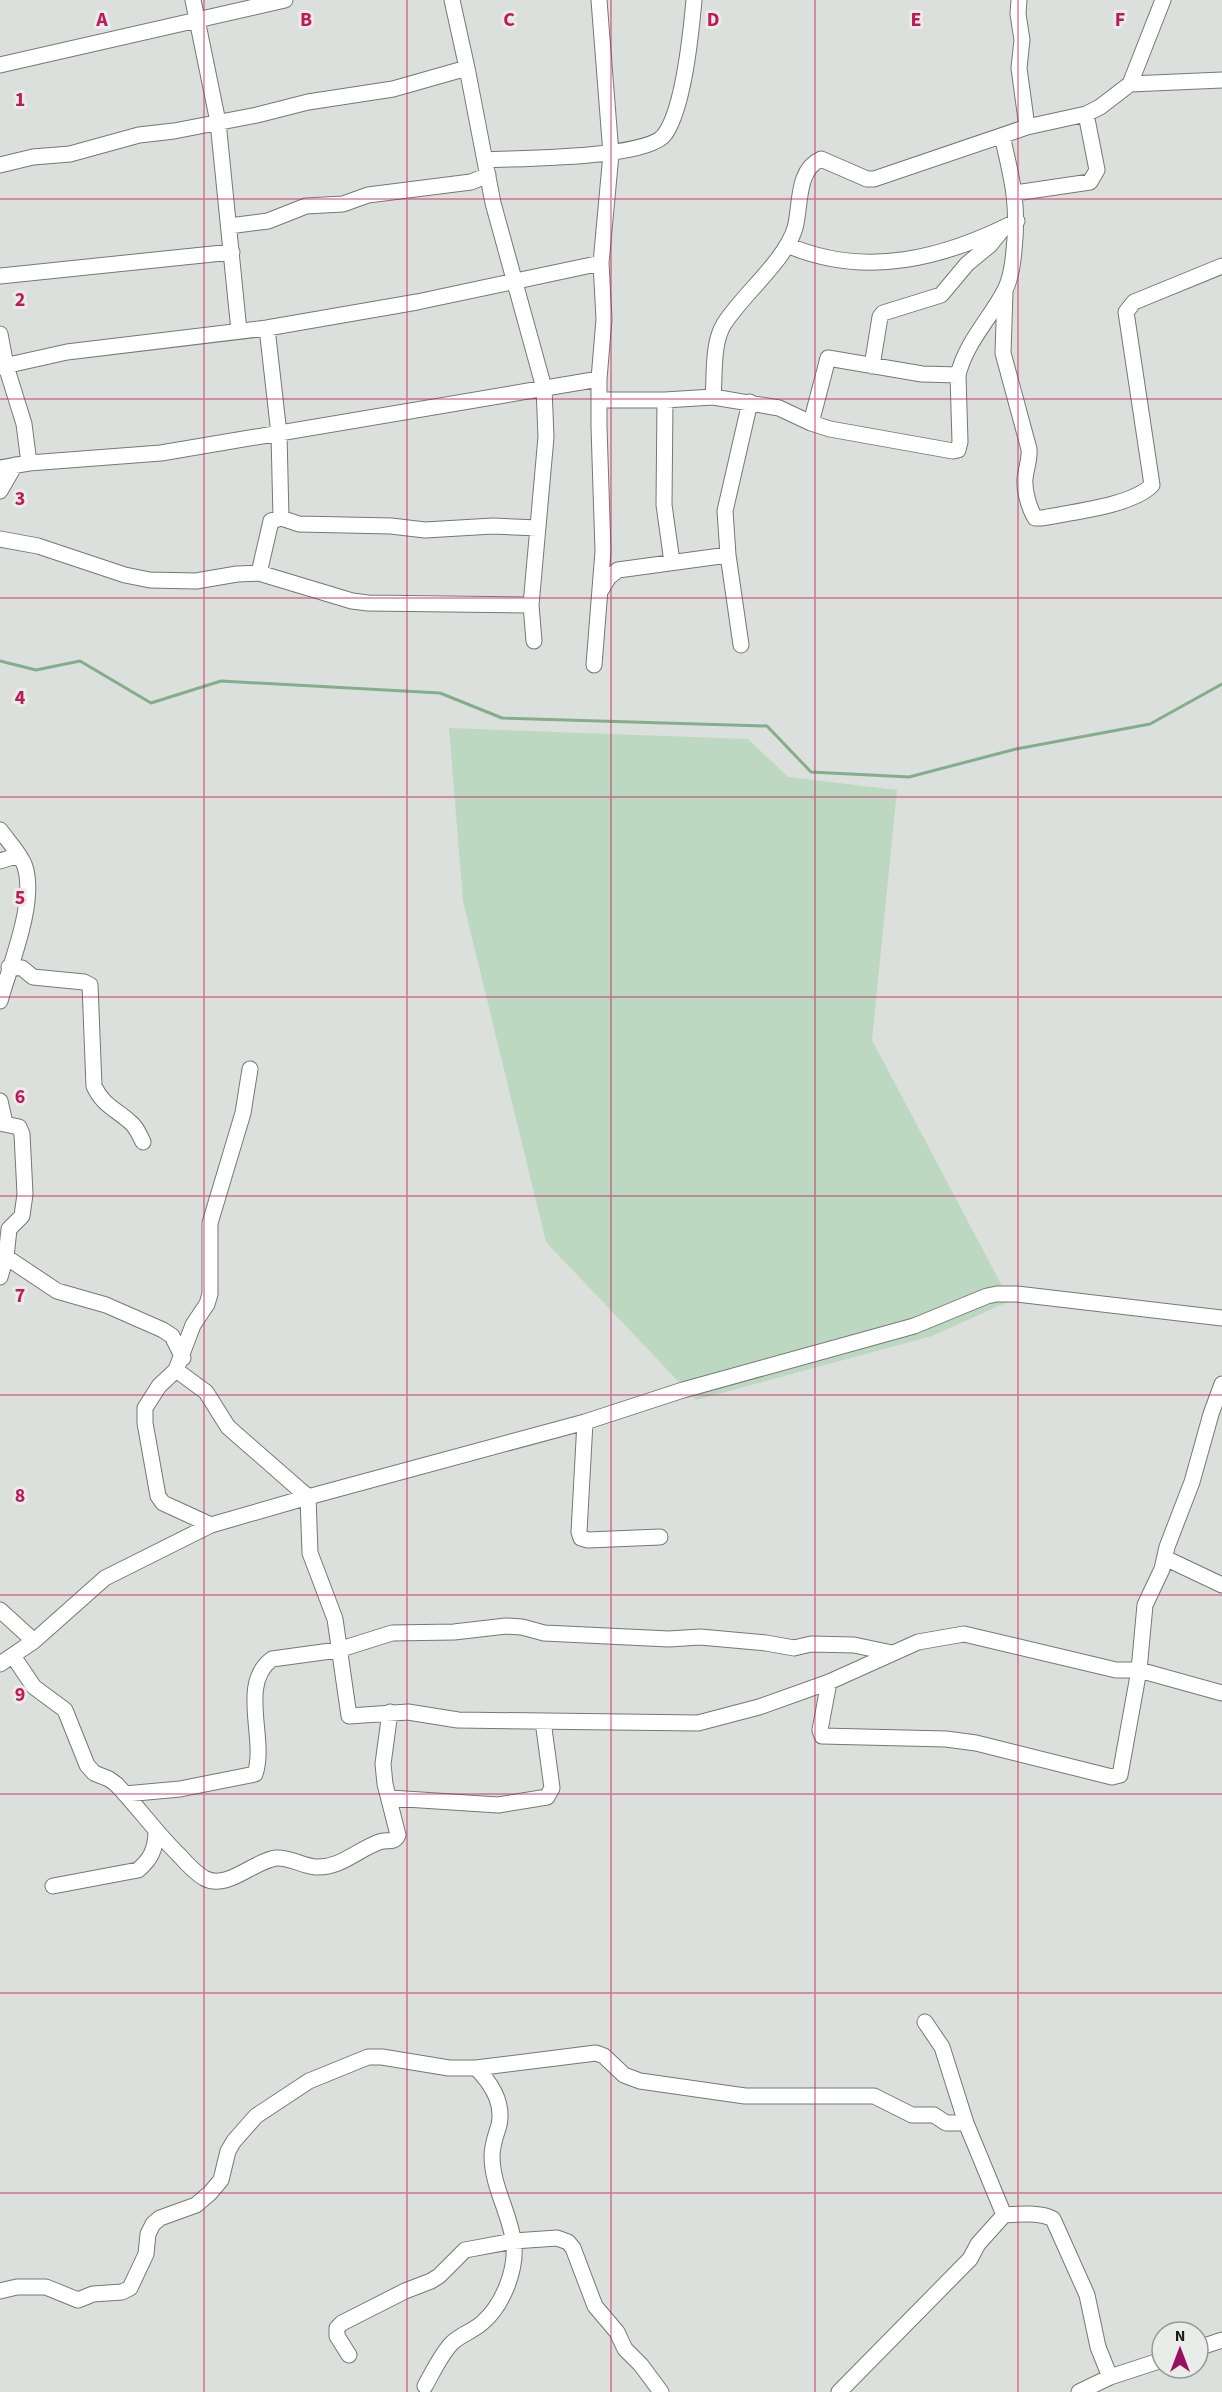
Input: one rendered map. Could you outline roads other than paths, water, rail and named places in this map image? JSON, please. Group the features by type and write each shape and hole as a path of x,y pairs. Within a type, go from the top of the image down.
{"street":[{"path":"193,0 218,122 239,331"},
{"path":"0,65 285,0"},
{"path":"452,0 513,282 544,388 547,420 531,605 534,641"},
{"path":"594,665 603,550 599,400 604,319 601,263 611,154 599,0"},
{"path":"229,226 268,221 314,204 344,204 368,195 471,182 487,168 611,154 649,144 665,135 682,87 694,0"},
{"path":"1020,0 1018,14 1022,40 1019,68 1027,127"},
{"path":"714,397 716,355 723,325 787,245 796,225 806,174 812,163 821,159 867,179 874,179 1027,127 1086,114 1119,94 1130,84 1163,0"},
{"path":"0,165 33,157 70,154 124,138 257,115 308,102 393,89 468,68"},
{"path":"1130,84 1222,80"},
{"path":"1015,193 1090,182 1095,177 1098,170 1086,114"},
{"path":"1002,136 1015,193 1010,224 1013,263 1005,290 1004,359 1023,419 1029,448 1030,460 1024,482 1031,512 1035,518 1116,504 1152,485 1126,312 1134,302 1222,266"},
{"path":"787,245 821,257 891,262 913,260 939,253 1010,224"},
{"path":"872,366 880,317 883,313 941,295 967,264 1010,224"},
{"path":"0,276 231,252"},
{"path":"3,366 67,352 267,328 417,302 601,263"},
{"path":"599,400 714,397 750,402 779,408 811,423 886,441 958,450 960,442 958,375 972,340 1005,290"},
{"path":"267,328 279,435 280,518"},
{"path":"0,334 3,366 24,424 15,465 0,491"},
{"path":"811,423 828,358 922,374 958,375"},
{"path":"15,465 161,453 279,435 599,379"},
{"path":"665,400 664,505 672,562"},
{"path":"741,645 728,555 726,501 750,402"},
{"path":"259,573 267,544 268,525 271,521 280,518 299,524 391,526 425,530 493,526 538,528"},
{"path":"0,539 38,546 125,575 150,580 196,581 259,573 352,601 368,603 531,605"},
{"path":"599,593 609,577 618,570 728,555"},
{"path":"0,830 25,867 26,909 22,931 0,1001"},
{"path":"0,861 19,855"},
{"path":"9,967 22,968 33,977 84,982 90,985 94,1086 108,1107 130,1121 142,1142"},
{"path":"211,1526 163,1503 158,1496 145,1423 145,1408 159,1386 179,1364 193,1325 207,1304 210,1294 210,1223 243,1113 250,1069"},
{"path":"0,1101 2,1123 19,1127 22,1134 25,1194 22,1216 4,1227 6,1257 0,1277"},
{"path":"6,1257 57,1291 106,1305 172,1336 179,1364 206,1392 228,1427 308,1497 310,1553 335,1619 349,1716 390,1712 458,1719 698,1723 759,1707 830,1682 918,1642 964,1634 1116,1670 1138,1670 1222,1692"},
{"path":"390,1712 383,1764 397,1839 381,1841 344,1861 328,1866 314,1867 274,1858 227,1879 216,1881 206,1879 196,1872 156,1833 125,1794 109,1779 94,1773 87,1765 65,1710 34,1687 6,1660 34,1641 105,1578 211,1526 308,1497 585,1422 683,1390 914,1326 997,1293 1222,1318"},
{"path":"830,1682 820,1730 822,1736 946,1739 976,1743 1112,1777 1120,1775 1138,1670 1143,1614 1192,1482 1222,1384"},
{"path":"585,1422 579,1532 581,1538 588,1540 660,1537"},
{"path":"1165,1558 1222,1585"},
{"path":"0,1610 34,1641"},
{"path":"125,1794 180,1789 255,1774 259,1742 254,1696 266,1663 272,1659 338,1650 392,1633 454,1632 506,1626 522,1627 544,1633 669,1639 700,1637 794,1648 812,1644 854,1645 892,1653"},
{"path":"390,1798 498,1805 547,1797 552,1788 543,1721"},
{"path":"53,1886 138,1870 147,1862 155,1849 156,1833"},
{"path":"925,2022 942,2047 966,2123 1004,2215"},
{"path":"0,2291 17,2287 46,2286 78,2300 93,2294 122,2292 130,2288 146,2254 148,2234 153,2224 160,2218 196,2205 210,2193 221,2180 228,2151 256,2116 309,2081 368,2057 382,2057 449,2068 476,2068 596,2053 604,2056 624,2075 640,2081 745,2096 874,2096 912,2115 934,2115 946,2123 966,2123"},
{"path":"425,2386 454,2341 483,2322 503,2295 514,2266 514,2241 499,2196 492,2158 500,2115 499,2107 489,2081 476,2068"},
{"path":"839,2392 970,2259 978,2244 1004,2215 1047,2216 1053,2219 1087,2295 1098,2347 1110,2378"},
{"path":"349,2355 337,2336 337,2328 342,2323 405,2291 431,2281 465,2250 514,2241 557,2238 568,2242 579,2261 595,2306 617,2332 625,2349 641,2365 661,2392"},
{"path":"1086,2390 1110,2378 1150,2364"}],"waterway":[{"path":"0,661 36,670 80,661 151,703 221,681 440,693 502,718 767,726 811,772 909,777 1016,749 1150,724 1222,684"}]}
